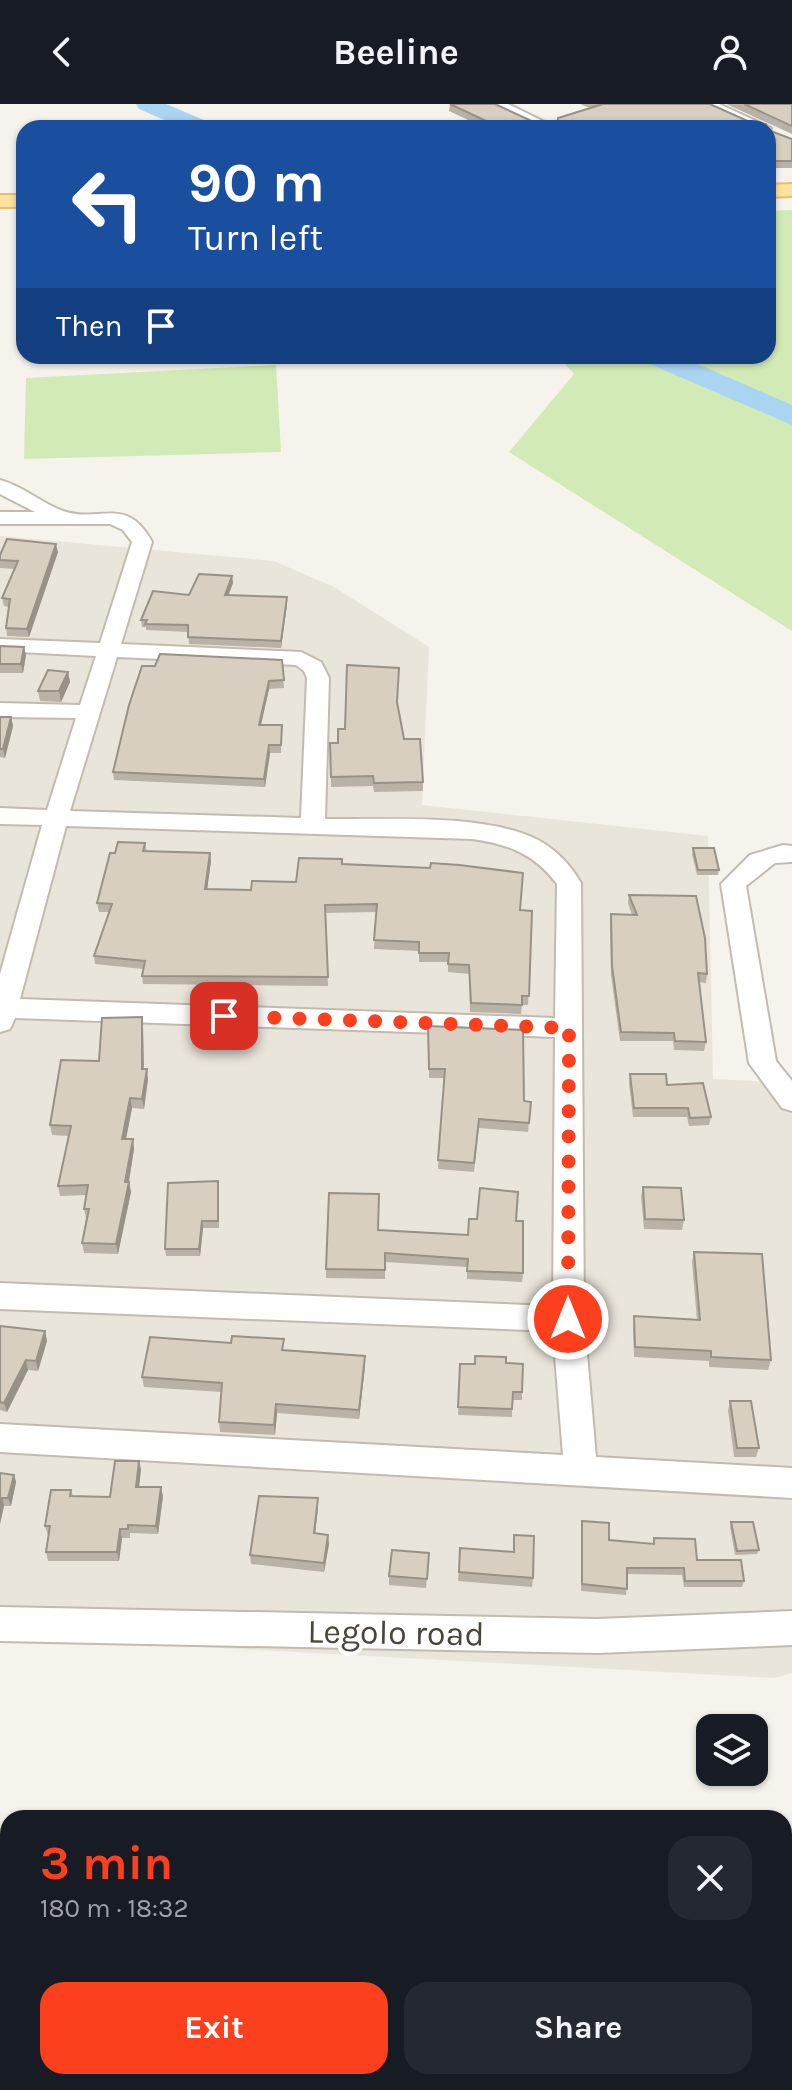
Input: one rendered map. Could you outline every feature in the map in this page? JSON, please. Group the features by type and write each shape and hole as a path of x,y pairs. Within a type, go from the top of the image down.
{"street":[{"path":"496,104 532,120"},
{"path":"708,104 745,120"},
{"path":"0,486 63,518"},
{"path":"0,518 112,518 136,529 142,542 56,818 13,930 2,1015 569,1028"},
{"path":"0,645 106,652 280,655 301,659 313,667 318,678 313,824"},
{"path":"0,710 87,712"},
{"path":"0,816 472,831 504,835 533,846 553,859 569,883 568,1319 581,1473"},
{"path":"792,854 765,858 744,871 733,884 763,1063 792,1101"},
{"path":"0,1296 568,1319"},
{"path":"0,1438 792,1483"},
{"name":"Legolo road","path":"0,1624 597,1636 792,1628"}],"shaded area":[{"path":"0,536 274,561 334,587 429,647 422,805 708,836 713,1079 792,1083 792,1673 774,1678 0,1636"}],"green space":[{"path":"792,210 792,631 509,452 574,374 565,364 776,364 776,211"},
{"path":"276,365 281,452 24,459 26,378"}],"building":[{"path":"450,104 495,104 529,120 484,120"},
{"path":"598,104 710,104 745,120 558,120"},
{"path":"744,104 792,104 792,126"},
{"path":"776,133 792,139 792,161 776,161"},
{"path":"7,539 56,544 27,629 6,628 10,599 2,598 18,561 0,560"},
{"path":"199,574 232,576 225,595 287,597 281,641 188,637 188,625 145,624 147,620 141,620 153,591 189,595"},
{"path":"0,646 24,647 21,664 0,664"},
{"path":"160,654 282,660 284,680 269,681 259,725 282,725 281,745 269,745 264,779 113,772 142,666 155,666"},
{"path":"347,665 399,668 397,702 404,739 420,739 423,782 374,783 373,776 331,777 330,743 338,743 338,729 345,729"},
{"path":"48,670 68,672 59,691 38,691"},
{"path":"0,717 11,717 3,749 0,749"},
{"path":"118,842 145,843 143,851 210,853 205,889 251,890 252,881 296,882 299,858 342,859 342,864 430,868 431,863 523,873 520,910 532,911 529,996 522,996 522,1005 471,1003 469,965 448,964 449,953 419,953 419,942 374,940 377,904 325,905 328,977 142,976 145,961 94,956 112,904 97,903 110,853 115,853"},
{"path":"693,848 714,848 719,870 698,870"},
{"path":"629,895 696,896 705,938 707,974 698,973 706,1042 675,1041 674,1033 621,1032 612,966 611,914 637,915"},
{"path":"142,1017 142,1069 147,1069 142,1099 130,1098 122,1139 133,1139 125,1182 129,1182 116,1244 82,1243 89,1209 84,1209 88,1185 58,1186 71,1126 50,1125 61,1060 99,1061 102,1018"},
{"path":"428,1026 523,1030 524,1101 531,1102 529,1123 479,1119 474,1163 438,1160 445,1069 429,1069"},
{"path":"630,1074 666,1074 667,1085 703,1083 711,1117 690,1118 688,1108 634,1108"},
{"path":"218,1181 218,1221 202,1221 199,1249 165,1249 168,1183"},
{"path":"643,1187 681,1188 684,1220 645,1219"},
{"path":"480,1188 518,1192 516,1221 523,1221 523,1273 467,1271 468,1259 385,1253 385,1270 326,1269 329,1193 379,1194 378,1230 468,1235 469,1219 477,1219"},
{"path":"694,1252 762,1254 771,1360 711,1357 711,1351 635,1347 634,1316 700,1320"},
{"path":"0,1326 45,1331 36,1361 26,1360 4,1403 0,1402"},
{"path":"232,1336 284,1339 282,1350 365,1356 359,1410 276,1404 274,1425 219,1422 222,1383 142,1377 150,1337 231,1343"},
{"path":"475,1356 506,1357 506,1363 523,1364 522,1392 513,1392 512,1409 458,1407 460,1364 475,1364"},
{"path":"730,1401 751,1401 759,1448 737,1448"},
{"path":"115,1461 139,1461 136,1487 161,1487 156,1526 128,1525 128,1529 120,1529 117,1552 46,1552 50,1526 45,1526 51,1490 71,1490 70,1496 110,1497"},
{"path":"0,1473 14,1475 8,1498 2,1498 0,1505"},
{"path":"259,1496 318,1498 314,1533 328,1535 324,1563 250,1555"},
{"path":"582,1521 609,1523 609,1540 654,1544 654,1538 695,1539 697,1560 741,1560 744,1581 685,1581 684,1568 627,1568 627,1589 582,1584"},
{"path":"731,1522 753,1522 759,1550 737,1551"},
{"path":"514,1535 534,1536 533,1578 459,1572 460,1548 514,1552"},
{"path":"392,1550 429,1553 427,1579 389,1576"}],"waterway":[{"path":"147,104 184,120"},
{"path":"673,364 792,416"}],"route":[{"path":"224,1016 569,1028 568,1319"}]}
